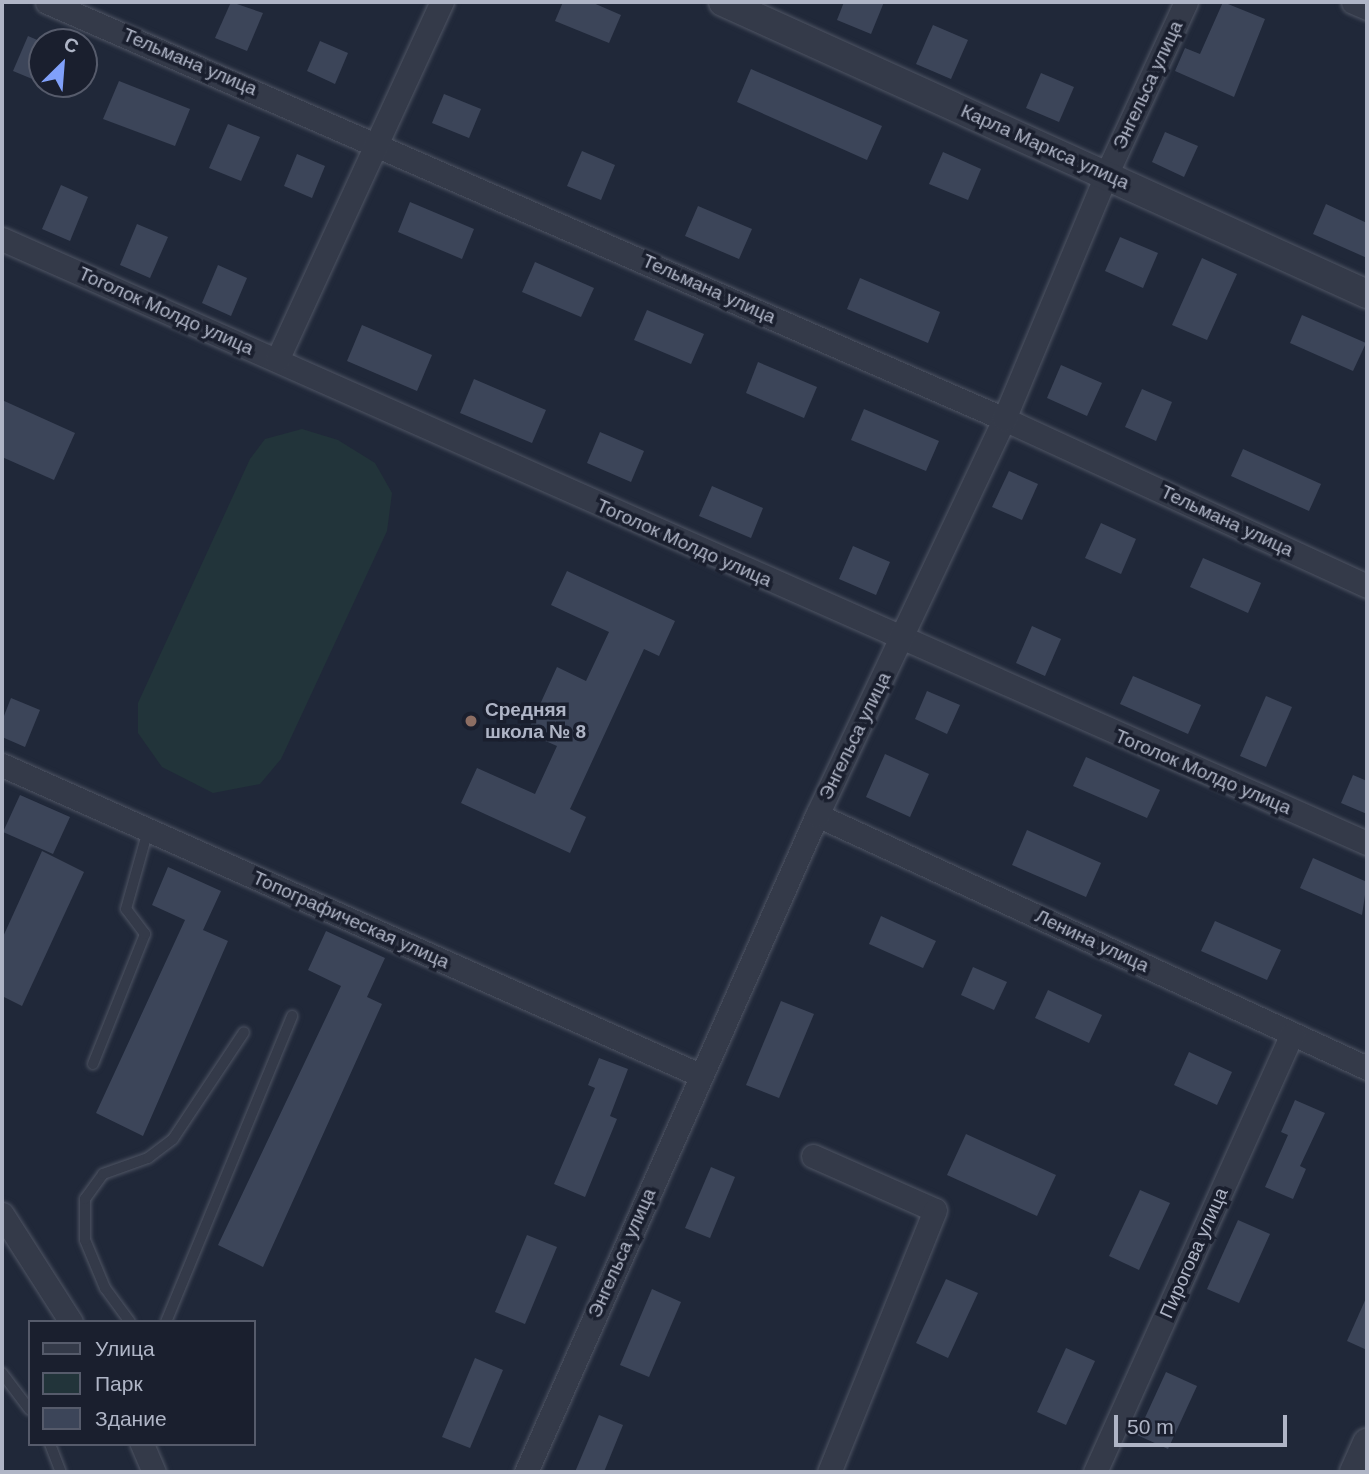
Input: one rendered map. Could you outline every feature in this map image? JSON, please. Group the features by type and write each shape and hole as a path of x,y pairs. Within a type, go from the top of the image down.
{"street":[{"name":"Тельмана улица","path":"47,2 379,143 1004,419 1367,586"},
{"path":"277,360 442,2"},
{"name":"Карла Маркса улица","path":"723,2 1367,294"},
{"name":"Энгельса улица","path":"526,1472 817,815 1004,419 1106,175 1186,2"},
{"path":"1353,2 1367,8"},
{"name":"Тоголок Молдо улица","path":"2,239 901,640 1367,843"},
{"name":"Топографическая улица","path":"3,769 148,830 700,1075"},
{"name":"Ленина улица","path":"817,815 1367,1068"},
{"name":"Пирогова улица","path":"1095,1472 1292,1034"},
{"path":"813,1157 935,1210 829,1472"},
{"path":"2,1214 70,1320"},
{"path":"1354,1472 1367,1443"},
{"path":"143,1446 154,1472"}],"lane":[{"path":"93,1064 145,934 126,909 148,830"},
{"path":"167,1320 292,1016"},
{"path":"129,1320 105,1288 85,1240 85,1199 103,1174 148,1158 173,1139 244,1032"},
{"path":"2,1373 28,1407"},
{"path":"51,1446 61,1472"}],"green space":[{"path":"302,429 338,440 375,463 392,493 387,531 281,759 260,784 213,793 162,767 138,733 138,703 250,459 265,439"}],"building":[{"path":"231,2 263,13 247,51 215,38"},
{"path":"563,2 591,2 621,15 609,43 555,21"},
{"path":"844,2 884,2 871,34 837,20"},
{"path":"1223,2 1265,19 1234,97 1175,71 1185,48 1200,54"},
{"path":"933,25 968,40 951,79 916,64"},
{"path":"28,36 28,77 13,71"},
{"path":"320,41 348,53 335,84 307,71"},
{"path":"751,69 882,126 867,160 737,102"},
{"path":"1041,73 1074,87 1059,122 1026,108"},
{"path":"119,81 190,109 175,146 103,119"},
{"path":"444,94 481,109 469,138 432,123"},
{"path":"228,124 260,137 241,181 209,168"},
{"path":"1165,132 1198,146 1184,177 1152,162"},
{"path":"582,151 615,165 601,200 567,186"},
{"path":"943,152 981,169 968,200 929,184"},
{"path":"297,154 325,166 312,198 284,186"},
{"path":"61,185 88,197 70,241 42,229"},
{"path":"410,202 474,229 462,259 398,232"},
{"path":"1326,204 1367,223 1367,258 1313,234"},
{"path":"698,206 752,229 739,259 685,236"},
{"path":"137,224 168,237 150,278 120,265"},
{"path":"1120,237 1158,253 1143,288 1105,271"},
{"path":"1202,258 1237,274 1207,340 1172,325"},
{"path":"535,262 594,288 581,317 522,292"},
{"path":"218,265 247,278 231,316 202,303"},
{"path":"860,278 940,312 928,343 847,309"},
{"path":"647,310 704,334 691,364 634,340"},
{"path":"1302,315 1366,343 1353,371 1290,343"},
{"path":"362,325 432,355 417,391 347,361"},
{"path":"758,362 817,387 804,418 746,393"},
{"path":"1061,365 1102,383 1087,416 1047,398"},
{"path":"474,379 546,410 532,443 460,413"},
{"path":"1142,389 1172,402 1156,441 1125,427"},
{"path":"2,400 75,433 54,480 2,457"},
{"path":"864,409 939,441 926,471 851,440"},
{"path":"600,432 644,451 631,482 587,463"},
{"path":"1243,449 1321,484 1309,511 1231,476"},
{"path":"1009,471 1038,484 1022,520 992,507"},
{"path":"712,486 763,508 751,538 699,516"},
{"path":"1101,523 1136,539 1121,574 1085,558"},
{"path":"853,546 890,562 876,595 839,579"},
{"path":"1203,558 1261,583 1248,613 1190,587"},
{"path":"567,571 675,621 659,656 644,649 570,809 586,817 570,853 461,803 477,768 535,794 557,746 527,733 557,667 586,681 609,632 551,605"},
{"path":"1032,626 1061,639 1045,676 1016,663"},
{"path":"1133,676 1201,705 1188,734 1120,704"},
{"path":"927,691 960,705 947,734 915,719"},
{"path":"1266,696 1292,707 1266,767 1240,756"},
{"path":"11,698 40,710 25,747 2,737 2,721"},
{"path":"885,754 929,774 910,817 866,797"},
{"path":"1086,757 1160,790 1147,818 1073,786"},
{"path":"1353,775 1367,781 1367,814 1341,803"},
{"path":"20,795 70,817 53,854 3,832"},
{"path":"1027,830 1101,863 1086,897 1012,865"},
{"path":"42,851 84,872 22,1006 2,996 2,939"},
{"path":"1313,858 1367,882 1362,915 1300,888"},
{"path":"168,867 221,891 203,930 228,941 143,1136 96,1113 185,920 152,905"},
{"path":"881,916 936,941 923,968 869,944"},
{"path":"1215,921 1281,950 1267,980 1201,951"},
{"path":"326,931 385,958 367,997 382,1004 263,1267 218,1245 341,986 308,970"},
{"path":"973,967 1007,982 994,1010 961,995"},
{"path":"1048,990 1102,1015 1089,1043 1035,1018"},
{"path":"781,1001 814,1014 779,1098 746,1085"},
{"path":"1189,1052 1232,1072 1217,1105 1174,1085"},
{"path":"599,1058 628,1069 610,1116 617,1119 585,1197 554,1184 595,1088 588,1085"},
{"path":"1295,1100 1325,1113 1300,1166 1306,1169 1293,1199 1265,1187 1288,1135 1281,1132"},
{"path":"966,1134 1056,1175 1037,1216 947,1175"},
{"path":"711,1167 735,1177 710,1238 685,1228"},
{"path":"1140,1190 1170,1203 1139,1270 1109,1256"},
{"path":"1238,1220 1270,1234 1239,1303 1207,1289"},
{"path":"527,1235 557,1247 525,1324 495,1312"},
{"path":"946,1279 978,1293 948,1358 916,1343"},
{"path":"652,1289 681,1302 649,1377 620,1365"},
{"path":"1367,1296 1367,1350 1347,1341"},
{"path":"1066,1348 1095,1361 1066,1425 1037,1412"},
{"path":"475,1358 503,1370 470,1448 442,1437"},
{"path":"1166,1372 1197,1386 1168,1449 1137,1435"},
{"path":"599,1415 623,1425 604,1472 575,1472"}],"place":[{"name":"Средняя школа № 8","path":"471,721"}]}
